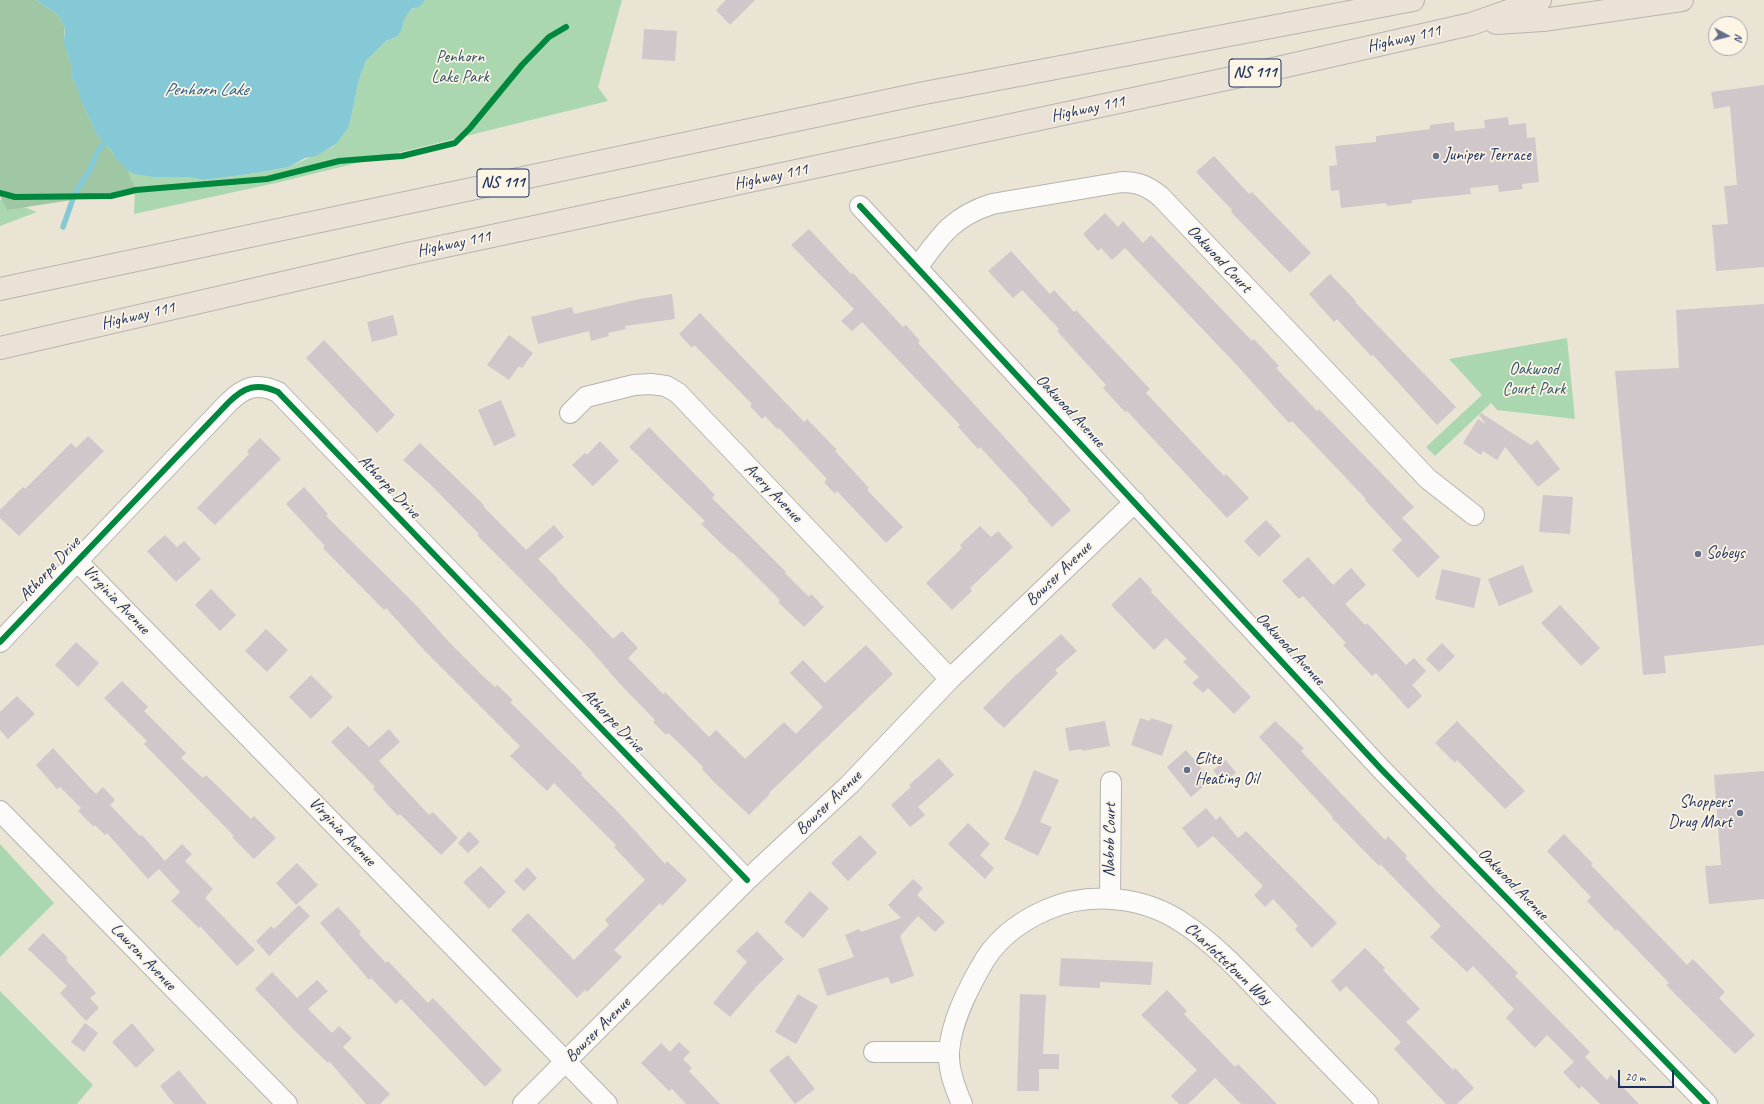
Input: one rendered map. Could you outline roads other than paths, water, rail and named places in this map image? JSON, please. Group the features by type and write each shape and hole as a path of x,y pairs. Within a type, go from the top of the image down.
{"highway":[{"name":"NS 111","path":"0,289 919,94 1413,0"},
{"name":"Highway 111","path":"0,348 408,254 1264,71 1471,24 1540,0"},
{"path":"1471,24 1543,20 1682,0"},
{"path":"0,354 56,335"}],"street":[{"name":"Oakwood Court","path":"917,268 944,232 957,220 973,210 992,204 1122,182 1144,184 1161,197 1428,479 1474,515"},
{"name":"Oakwood Avenue","path":"860,206 1381,769 1707,1104"},
{"name":"Avery Avenue","path":"570,413 586,397 634,385 651,384 666,386 678,393 950,678"},
{"name":"Athorpe Drive","path":"0,642 238,392 257,387 267,387 278,392 747,880"},
{"name":"Bowser Avenue","path":"523,1104 747,880 849,785 950,678 1135,502"},
{"name":"Virginia Avenue","path":"77,561 607,1104"},
{"name":"Nabob Court","path":"1110,898 1111,782"},
{"name":"Lawson Avenue","path":"0,811 287,1104"},
{"name":"Charlottetown Way","path":"962,1104 952,1080 949,1052 954,1027 974,979 984,961 1000,940 1033,916 1062,903 1082,899 1110,898 1159,910 1182,922 1205,939 1233,965 1368,1104"},
{"path":"874,1052 949,1052"}],"water":[{"name":"Penhorn Lake","path":"36,0 425,0 419,7 413,8 410,11 404,20 402,29 398,36 386,41 366,61 359,79 349,127 336,144 316,156 305,158 289,167 204,180 187,177 154,177 134,174 127,170 116,159 112,151 97,135 72,78 71,65 64,43 65,27 58,15"}],"waterway":[{"path":"63,227 75,193 89,171 98,151 108,138"}],"place":[{"name":"Juniper Terrace","path":"1436,156"},
{"name":"Sobeys","path":"1698,554"},
{"name":"Elite Heating Oil","path":"1187,770"},
{"name":"Shoppers Drug Mart","path":"1740,813"}],"park label":[{"name":"Penhorn Lake Park","path":"460,68"},
{"name":"Oakwood Court Park","path":"1534,380"}]}
